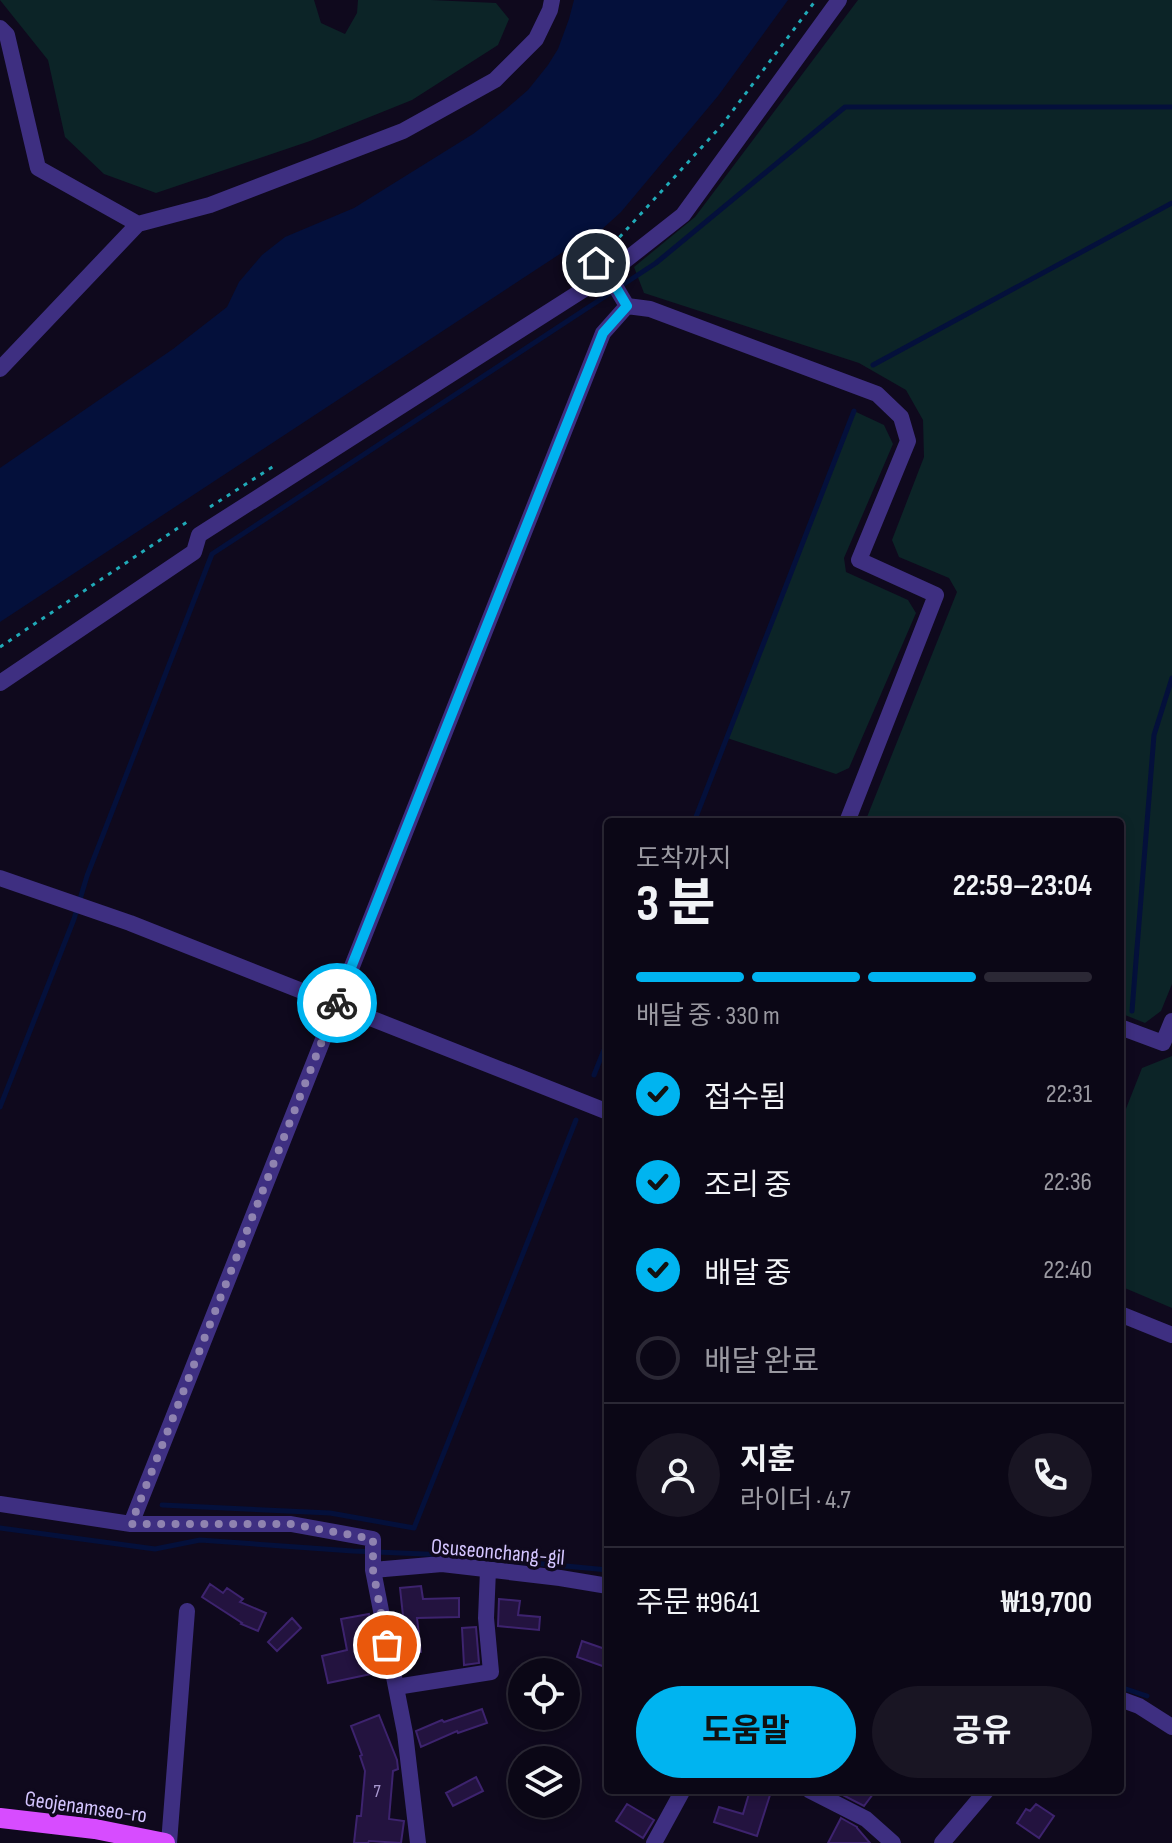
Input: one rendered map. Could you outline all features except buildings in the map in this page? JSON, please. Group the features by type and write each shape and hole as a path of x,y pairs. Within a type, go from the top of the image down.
{"main road":[{"name":"Geojenamseo-ro","path":"0,1818 95,1829 167,1843"}],"street":[{"path":"0,369 138,224 210,205 403,131 495,80 536,39 552,0"},
{"path":"0,683 194,552 199,535 683,215 839,0"},
{"path":"0,28 7,35 38,168 138,224"},
{"path":"602,268 627,306 650,309 877,394 901,417 908,441 859,560 936,595 849,818"},
{"path":"131,1524 603,333 627,306"},
{"path":"0,878 106,914 604,1110"},
{"path":"1124,1028 1163,1043 1172,1021"},
{"path":"1124,1316 1172,1335"},
{"path":"0,1504 131,1524 291,1524 373,1539 373,1570 405,1733 418,1843"},
{"name":"Osuseonchang-gil","path":"373,1570 442,1564 604,1585"},
{"path":"396,1687 491,1672 486,1618 488,1570"},
{"path":"167,1843 187,1611"},
{"path":"1124,1700 1139,1706 1172,1727"},
{"path":"654,1843 681,1794"},
{"path":"817,1794 866,1819 893,1843"},
{"path":"942,1843 984,1794"}],"path":[{"path":"602,268 722,125 816,0"},
{"path":"211,506 277,464"},
{"path":"0,647 198,515"}],"green space":[{"path":"0,0 314,0 321,23 345,34 357,13 358,0 496,3 509,19 498,45 412,100 310,141 156,193 104,174 65,137 48,60"},
{"path":"858,0 1172,0 1172,984 1161,1011 1145,1023 1124,1015 1124,818 867,818 957,592 949,578 899,557 892,540 924,457 923,420 906,390 859,363 644,293 634,267 695,217"},
{"path":"854,411 884,425 893,444 844,558 846,572 908,600 916,613 849,768 836,774 727,738"},
{"path":"1172,1056 1172,1308 1124,1288 1124,1114 1142,1068"}],"shaded area":[{"path":"574,0 788,0 718,96 621,212 600,231 572,246 0,622 0,468 173,349 227,307 239,282 262,255 285,237 354,208 473,134 506,109 528,90 558,49"}],"waterway":[{"path":"0,1107 212,554 656,263 845,107 1172,107"},
{"path":"873,365 1172,203"},
{"path":"696,818 854,411"},
{"path":"1132,1011 1154,735 1172,678"},
{"path":"594,1075 604,1050"},
{"path":"162,1505 330,1513 414,1528 576,1120"},
{"path":"0,1528 155,1549 200,1540 448,1555 604,1570"},
{"path":"1124,1688 1147,1696"}],"way so far":[{"path":"337,1003 131,1524 291,1524 373,1539 373,1570 387,1645"}],"route":[{"path":"337,1003 603,333 627,306 608,274 596,263"}]}
